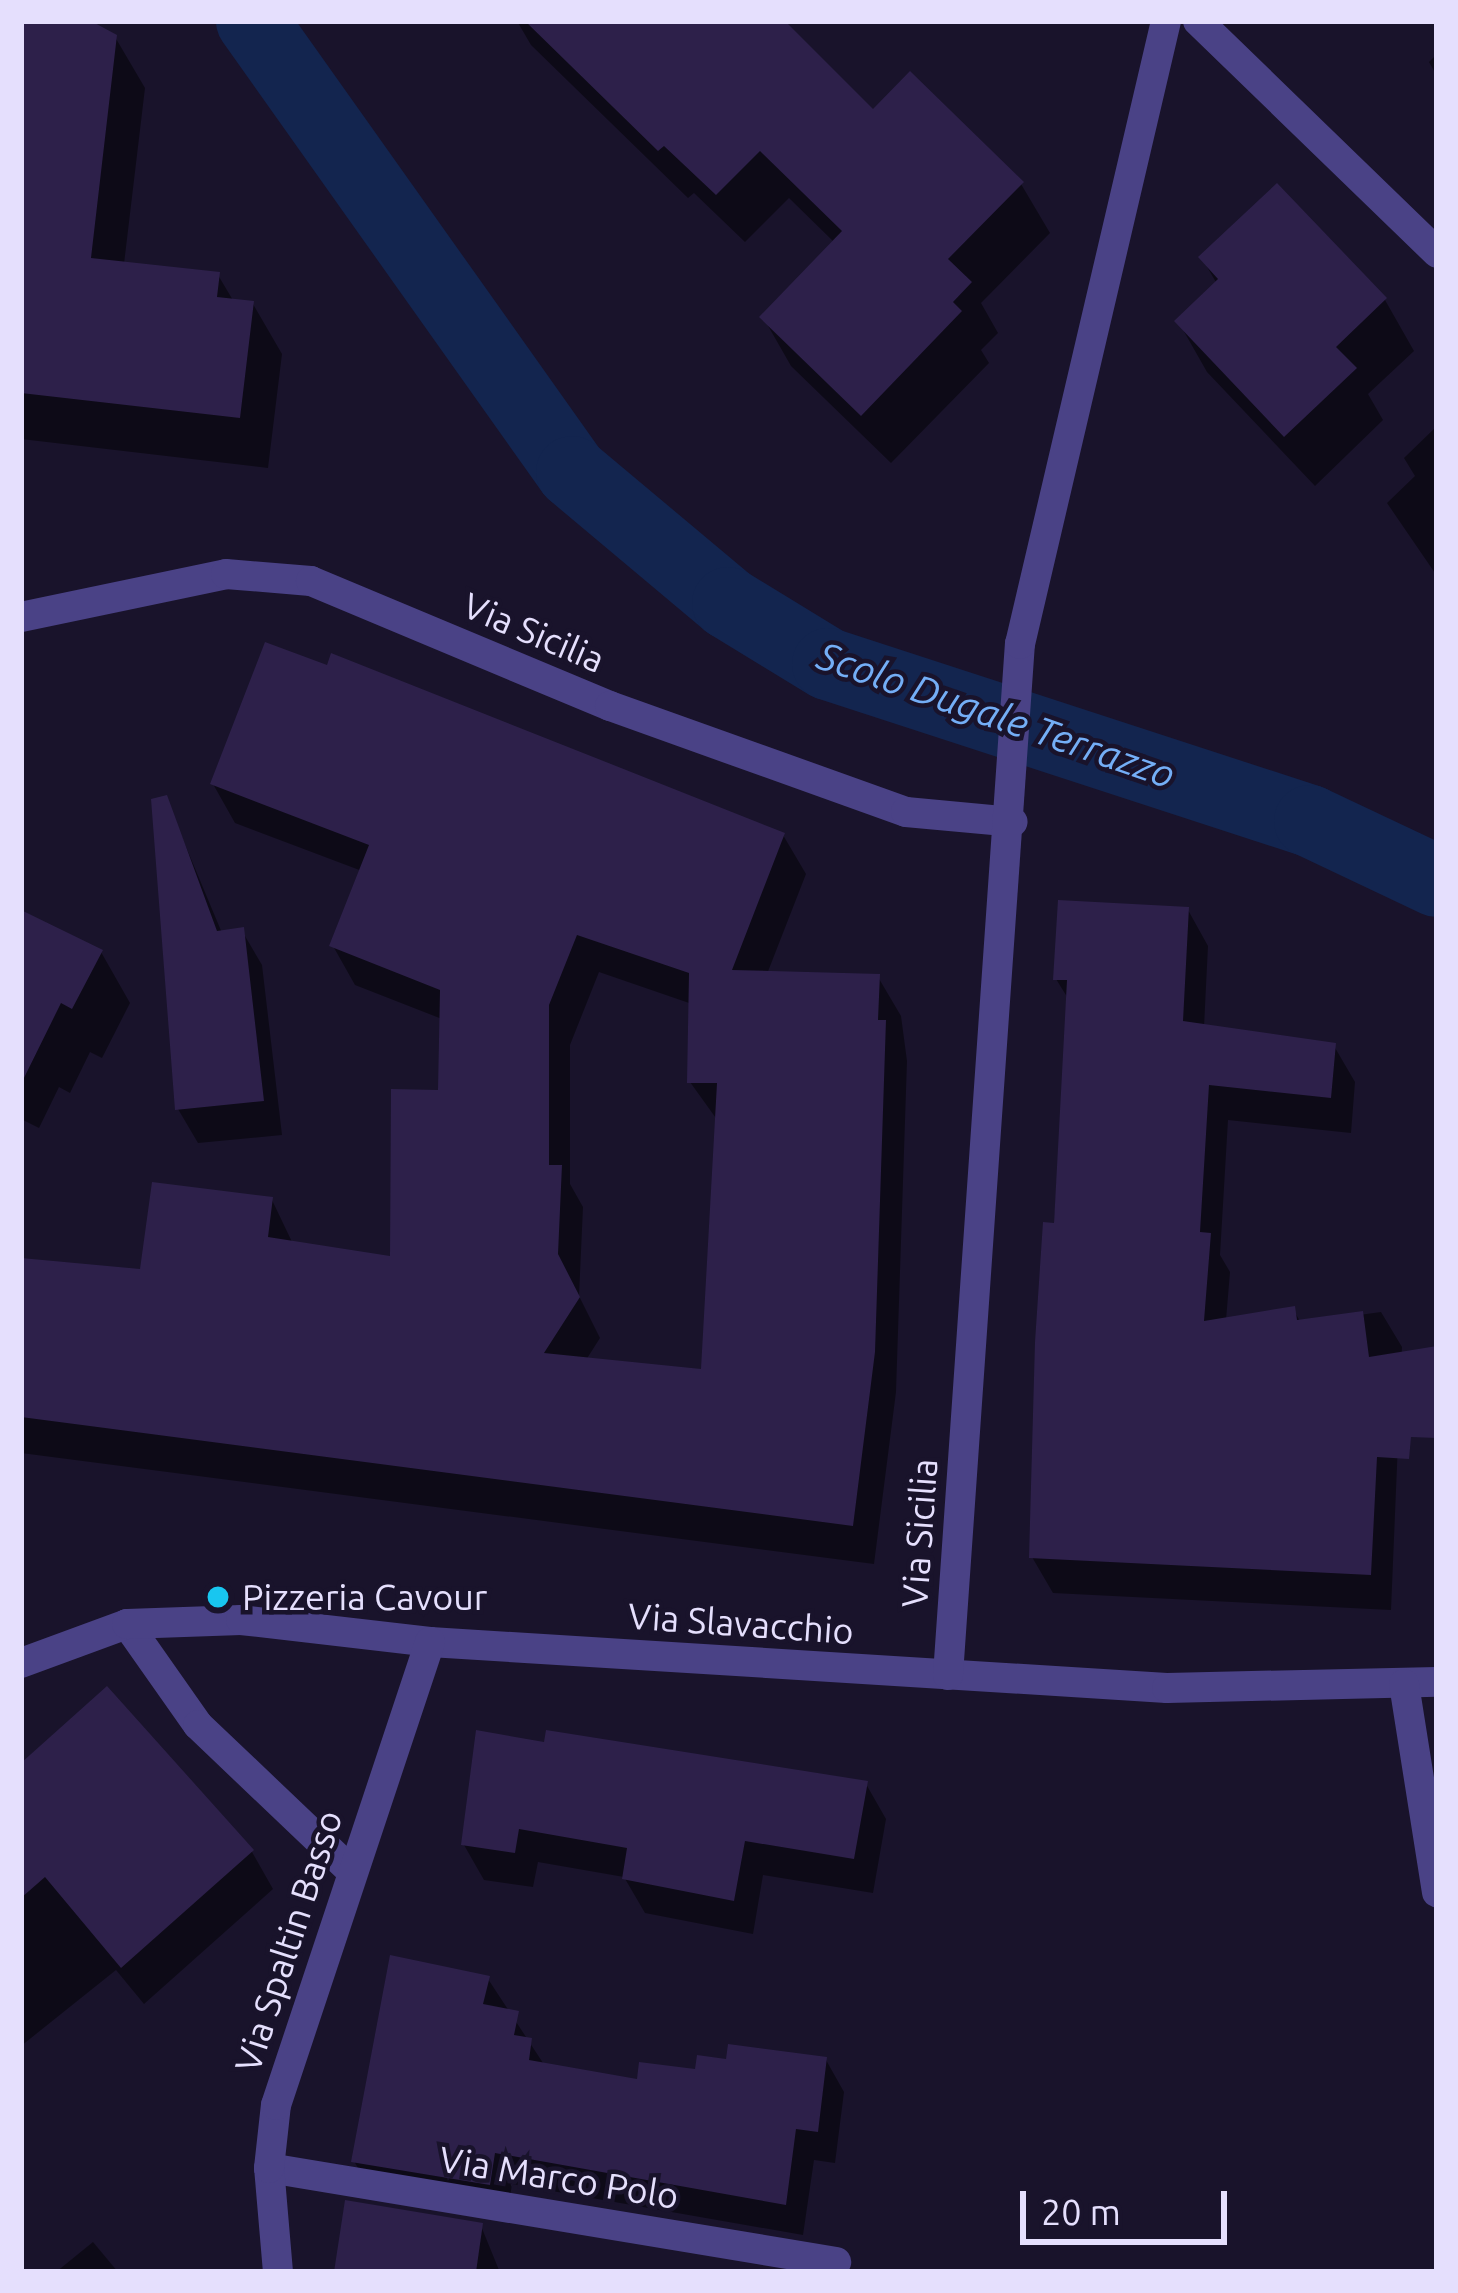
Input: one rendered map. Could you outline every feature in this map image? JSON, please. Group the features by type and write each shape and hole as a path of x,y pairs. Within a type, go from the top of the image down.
{"street":[{"name":"Via Sicilia","path":"948,1675 1013,822 1020,644 1166,21"},
{"path":"1198,21 1437,253"},
{"name":"Via Sicilia","path":"21,617 226,574 310,581 610,706 906,812 1013,822"},
{"name":"Via Slavacchio","path":"29,1649 127,1624 241,1620 430,1642 1167,1688 1437,1682"},
{"path":"127,1624 198,1725 349,1869"},
{"name":"Via Spaltin Basso","path":"278,2272 269,2168 276,2105 349,1869 430,1642"},
{"path":"1405,1684 1437,1892"},
{"name":"Via Marco Polo","path":"269,2168 836,2262"}],"building":[{"path":"21,21 91,21 117,35 91,258 220,272 217,297 254,301 240,418 21,393"},
{"path":"525,21 785,21 873,109 910,71 1024,182 948,259 972,282 953,302 962,311 861,416 759,317 842,231 760,151 716,195 664,146 658,151"},
{"path":"1277,183 1387,298 1336,347 1357,368 1284,437 1174,321 1218,279 1198,257"},
{"path":"265,642 327,665 331,653 785,833 732,970 880,974 878,1020 886,1020 875,1352 853,1526 21,1417 21,1258 140,1269 152,1182 273,1197 268,1237 390,1256 391,1089 438,1090 440,990 329,946 369,845 210,784","holes":["577,935 689,973 687,1083 717,1083 701,1369 544,1353 580,1297 558,1254 562,1165 549,1165 549,1005"]},
{"path":"167,795 217,931 244,927 264,1101 175,1110 151,799"},
{"path":"1058,900 1189,907 1183,1021 1336,1043 1331,1098 1209,1085 1200,1232 1211,1233 1204,1321 1295,1306 1297,1320 1363,1311 1369,1357 1437,1346 1437,1438 1411,1437 1409,1459 1377,1457 1371,1575 1029,1558 1035,1342 1043,1222 1054,1223 1067,980 1053,980"},
{"path":"21,910 103,950 72,1009 61,1003 21,1084"},
{"path":"107,1686 254,1850 121,1968 45,1877 21,1898 21,1763"},
{"path":"476,1730 544,1742 546,1730 868,1781 854,1859 745,1841 734,1901 622,1879 627,1848 519,1829 515,1853 461,1845"},
{"path":"390,1955 490,1976 483,2004 519,2011 514,2035 532,2038 529,2060 637,2079 639,2062 695,2069 697,2055 726,2059 728,2044 827,2057 818,2132 796,2129 786,2205 495,2153 490,2185 351,2162"},
{"path":"345,2200 483,2223 476,2272 334,2272"}],"waterway":[{"name":"Scolo Dugale Terrazzo","path":"252,21 572,472 728,603 828,664 1310,821 1437,881"}],"place":[{"name":"Pizzeria Cavour","path":"218,1597"}]}
